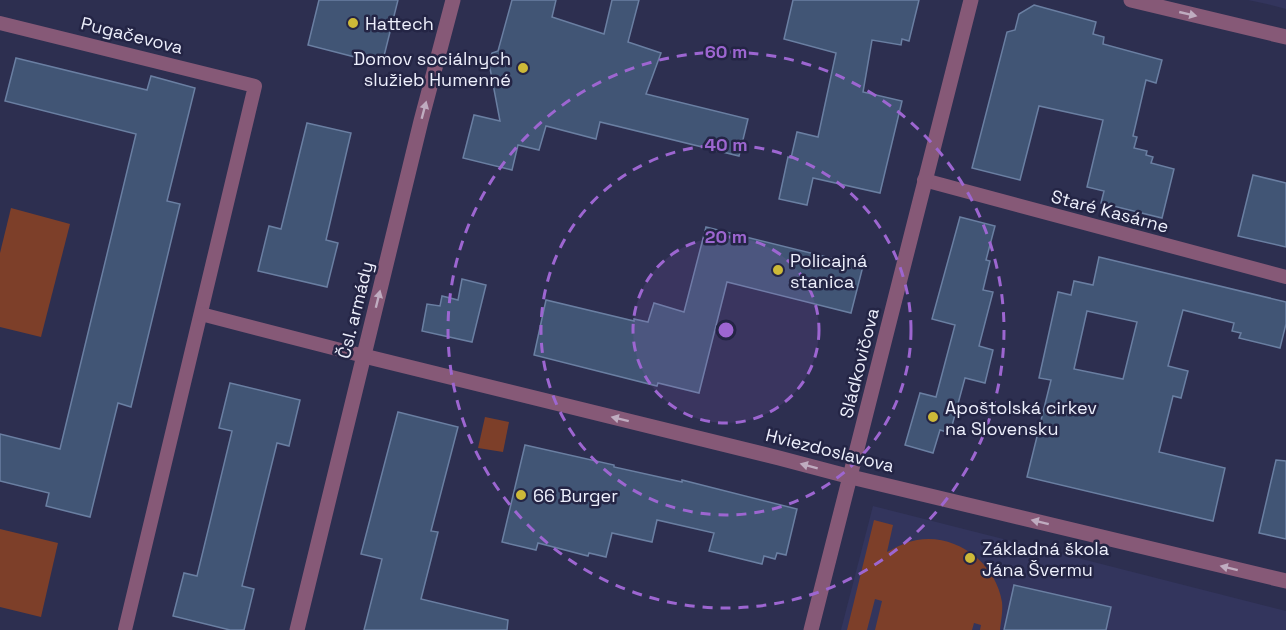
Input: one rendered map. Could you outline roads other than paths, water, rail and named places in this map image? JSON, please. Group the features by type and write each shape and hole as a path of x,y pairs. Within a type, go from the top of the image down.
{"street":[{"name":"Čsl. armády","path":"297,630 421,121 453,0"},
{"name":"Sládkovičova","path":"811,630 971,0"},
{"path":"1131,0 1286,37"},
{"name":"Hviezdoslavova","path":"364,356 851,477 1286,581"}],"lane":[{"name":"Pugačevova","path":"0,23 255,86 201,314"},
{"name":"Staré Kasárne","path":"924,180 1286,277"},
{"path":"125,630 201,314 364,356"}],"place":[{"name":"Hattech","path":"353,23"},
{"name":"Domov sociálnych služieb Humenné","path":"523,68"},
{"name":"Policajná stanica","path":"778,270"},
{"name":"Apoštolská cirkev na Slovensku","path":"933,417"},
{"name":"66 Burger","path":"521,495"},
{"name":"Základná škola Jána Švermu","path":"970,558"}]}
